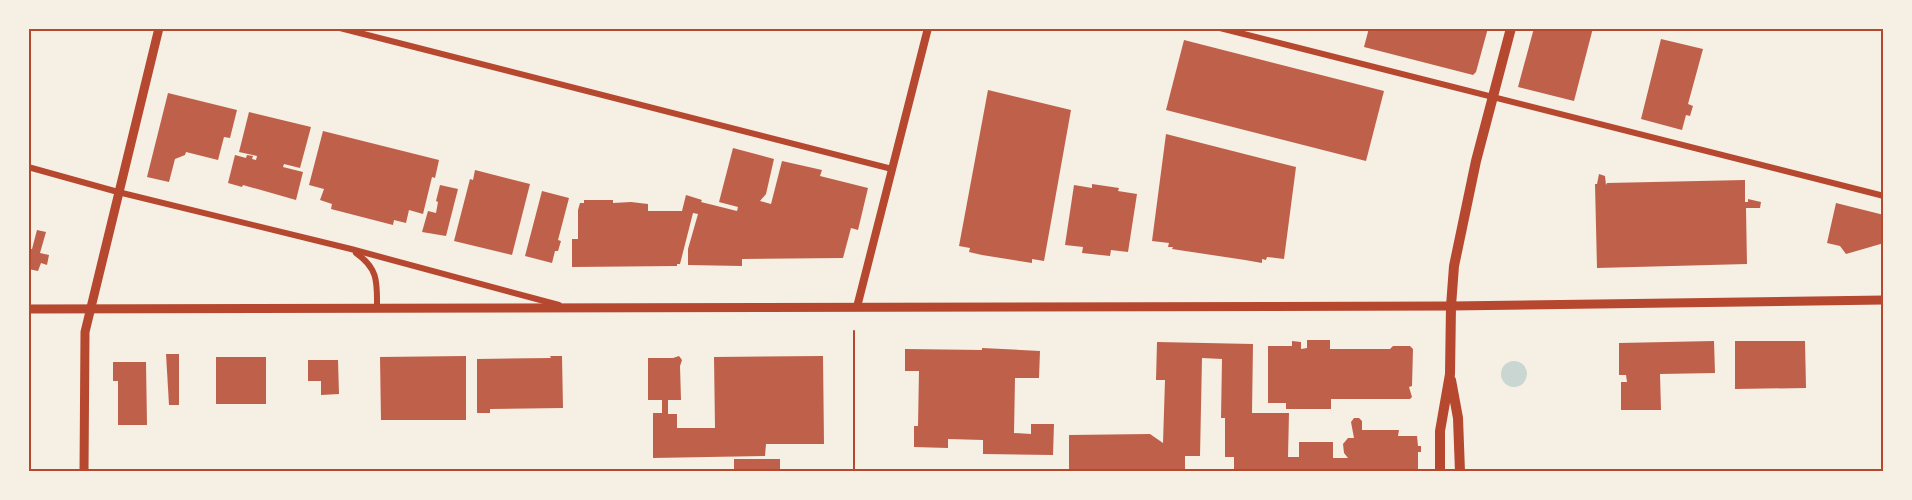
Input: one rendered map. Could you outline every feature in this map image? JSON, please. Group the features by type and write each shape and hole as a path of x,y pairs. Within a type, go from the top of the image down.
{"main road":[{"path":"84,471 84,339 159,28"},
{"path":"1440,471 1441,423 1450,374 1454,266 1466,202 1511,28"},
{"path":"28,309 1451,306 1884,300"},
{"path":"1450,374 1458,418 1460,471"}],"street":[{"path":"340,28 892,169"},
{"path":"857,307 928,28"},
{"path":"1220,28 1884,196"},
{"path":"28,167 573,308"},
{"path":"351,249 366,262 375,274 377,309"}],"path":[{"path":"854,331 854,471"}],"shaded area":[{"path":"1514,361 1523,365 1527,374 1523,383 1514,387 1505,383 1501,374 1505,365"}],"building":[{"path":"1369,28 1488,28 1476,72 1473,75 1364,47"},
{"path":"1534,28 1593,28 1574,101 1518,87"},
{"path":"1661,39 1703,49 1688,104 1693,106 1690,116 1686,115 1682,130 1641,119"},
{"path":"1184,40 1384,91 1366,161 1166,110"},
{"path":"988,90 1071,110 1044,261 1032,259 1032,263 982,255 969,252 970,248 959,246"},
{"path":"168,93 237,110 230,138 224,137 218,160 186,152 185,155 175,159 169,182 147,177"},
{"path":"249,112 311,127 300,168 284,164 283,167 303,172 296,200 228,183 235,155 246,158 247,155 253,156 252,159 256,160 257,156 239,152"},
{"path":"323,131 439,160 435,178 432,177 423,214 409,210 406,223 394,220 393,225 331,209 332,204 320,200 324,189 309,185"},
{"path":"1166,134 1296,167 1284,259 1267,257 1266,260 1262,259 1262,263 1172,249 1173,247 1168,247 1169,243 1152,241"},
{"path":"733,148 774,159 766,194 760,201 771,204 782,161 822,170 820,176 868,188 858,230 851,228 843,258 742,259 742,266 688,265 688,249 698,214 693,213 680,264 677,266 572,267 572,239 578,239 578,210 580,203 584,203 584,200 613,200 613,203 648,204 648,211 682,211 686,195 702,200 701,202 737,211 738,207 719,202"},
{"path":"475,170 530,184 512,255 454,241 470,179 473,180"},
{"path":"1599,174 1605,176 1606,185 1607,183 1745,180 1745,202 1748,202 1748,199 1761,202 1760,208 1746,208 1747,264 1597,268 1595,184 1597,184"},
{"path":"1092,184 1119,188 1118,191 1137,194 1128,252 1111,250 1110,256 1082,253 1083,247 1065,245 1074,185 1092,188"},
{"path":"440,185 458,189 446,236 422,232 428,211 436,213"},
{"path":"542,191 569,198 558,240 561,241 552,263 525,256"},
{"path":"1836,203 1884,215 1884,243 1846,254 1840,246 1827,243"},
{"path":"37,230 46,232 40,253 49,255 47,265 41,263 38,271 28,269 31,258 28,257 28,249 32,249"},
{"path":"1307,340 1330,340 1330,349 1390,349 1393,346 1410,346 1413,349 1412,386 1409,387 1412,397 1410,399 1331,399 1331,409 1286,409 1286,403 1268,403 1268,346 1292,346 1292,341 1301,342 1301,349 1307,348"},
{"path":"1714,341 1715,373 1660,374 1661,410 1621,410 1621,382 1627,382 1626,375 1619,375 1619,343"},
{"path":"1735,341 1805,341 1806,388 1735,389"},
{"path":"1157,342 1253,344 1252,413 1289,413 1288,457 1299,457 1299,442 1333,442 1333,458 1348,458 1344,453 1343,444 1348,438 1354,438 1351,422 1354,418 1359,418 1362,421 1362,430 1399,430 1398,436 1417,436 1418,446 1421,446 1421,452 1418,452 1418,472 1234,472 1234,457 1225,457 1225,418 1221,418 1222,359 1202,358 1200,456 1185,456 1185,472 1069,472 1069,435 1150,434 1163,443 1165,380 1156,380"},
{"path":"982,348 1040,351 1039,378 1015,378 1014,433 1031,434 1031,424 1054,424 1053,455 983,454 983,440 948,439 948,448 914,447 914,426 918,426 919,371 905,371 905,349 982,350"},
{"path":"166,354 179,354 179,405 169,405"},
{"path":"466,356 466,420 381,420 380,357"},
{"path":"550,356 562,356 563,408 490,409 490,413 477,413 477,359 551,358"},
{"path":"679,356 682,360 680,366 681,400 668,400 668,414 677,414 677,428 715,428 714,357 823,356 824,444 766,444 765,456 653,458 653,413 662,413 662,400 648,400 648,358"},
{"path":"216,357 266,357 266,404 216,404"},
{"path":"308,360 338,360 339,394 321,395 321,381 308,381"},
{"path":"113,362 146,362 147,425 118,425 118,381 113,381"},
{"path":"734,459 780,459 780,472 734,472"}]}
